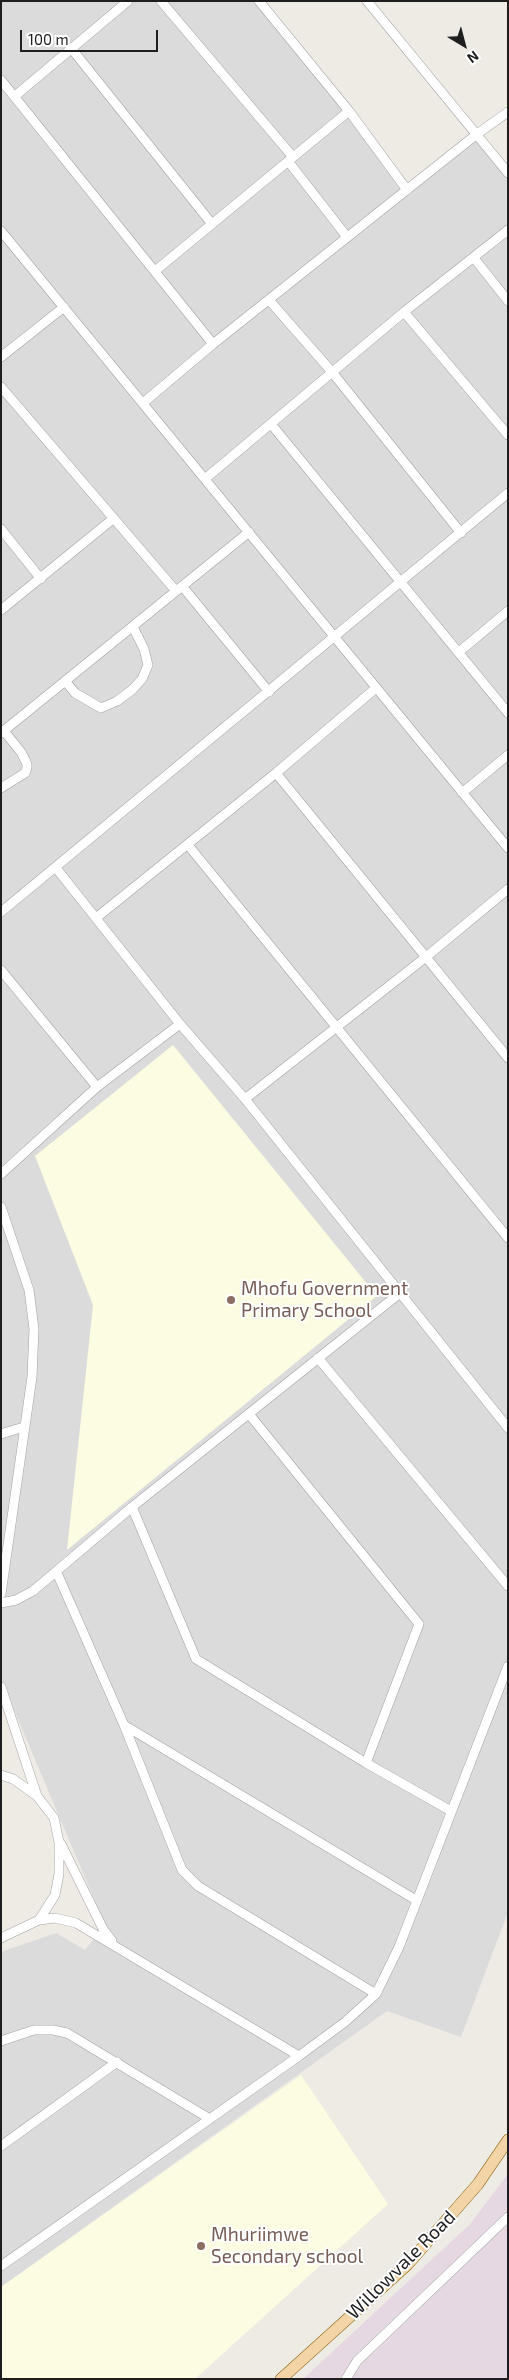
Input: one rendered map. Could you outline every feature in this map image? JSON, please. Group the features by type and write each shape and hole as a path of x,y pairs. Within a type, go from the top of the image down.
{"main road":[{"name":"Willowvale Road","path":"281,2379 406,2265 478,2184 508,2140"}],"street":[{"path":"16,96 128,1"},
{"path":"161,1 290,159 348,237"},
{"path":"259,1 348,111 407,190"},
{"path":"368,1 508,173"},
{"path":"71,48 212,224"},
{"path":"1,80 16,96 213,344"},
{"path":"155,270 348,111"},
{"path":"143,403 213,344 477,134 508,112"},
{"path":"206,478 404,312 508,230"},
{"path":"1,231 206,478 508,848"},
{"path":"474,258 508,300"},
{"path":"269,300 332,372 461,533"},
{"path":"1,356 64,307"},
{"path":"404,312 508,435"},
{"path":"1,387 114,518 269,692"},
{"path":"271,424 399,583 459,652 508,713"},
{"path":"1,912 508,494"},
{"path":"1,610 114,518"},
{"path":"1,530 41,579"},
{"path":"1,788 25,774 27,768 21,752 3,732 249,532"},
{"path":"459,652 508,611"},
{"path":"66,682 75,693 101,708 117,701 132,690 142,679 148,665 144,649 133,626"},
{"path":"96,918 276,773 376,688"},
{"path":"462,793 508,756"},
{"path":"276,773 508,1058"},
{"path":"188,844 508,1238"},
{"path":"56,868 180,1024 245,1099 508,1428"},
{"path":"245,1099 426,957 508,889"},
{"path":"1,970 97,1087"},
{"path":"1,1174 97,1087 180,1024"},
{"path":"1,1207 22,1264 33,1310 32,1377 1,1594"},
{"path":"1,1603 16,1600 33,1591 57,1573 132,1507 400,1293"},
{"path":"318,1358 508,1586"},
{"path":"249,1414 419,1624 366,1763"},
{"path":"1,1434 24,1427"},
{"path":"132,1507 196,1658 366,1763 451,1811"},
{"path":"57,1573 124,1724 177,1860 190,1879 376,1994"},
{"path":"1,2266 299,2056 345,2022 376,1994 399,1947 508,1666"},
{"path":"1,1687 37,1796"},
{"path":"124,1724 416,1900"},
{"path":"1,1775 13,1779 37,1796 54,1818 59,1842 60,1874 55,1895 39,1920"},
{"path":"59,1842 103,1929 114,1945"},
{"path":"1,1938 39,1920 55,1918 76,1923 299,2056"},
{"path":"1,2041 34,2030 53,2030 67,2033 210,2119"},
{"path":"1,2146 117,2062"},
{"path":"346,2379 357,2360 508,2217"}],"shaded area":[{"path":"1,1 265,1 410,185 475,137 508,178 508,1912 461,2037 387,2011 1,2287 1,1952 56,1933 85,1950 105,1925 1,1679"},
{"name":"Mhofu Government Primary School","path":"173,1045 377,1296 67,1550 93,1305 35,1156"},
{"name":"Mhuriimwe Secondary school","path":"301,2075 388,2204 195,2379 1,2379 1,2287"},
{"path":"508,2174 508,2379 303,2379 470,2224"}],"place":[{"name":"Mhofu Government Primary School","path":"231,1300"},
{"name":"Mhuriimwe Secondary school","path":"201,2246"}]}
